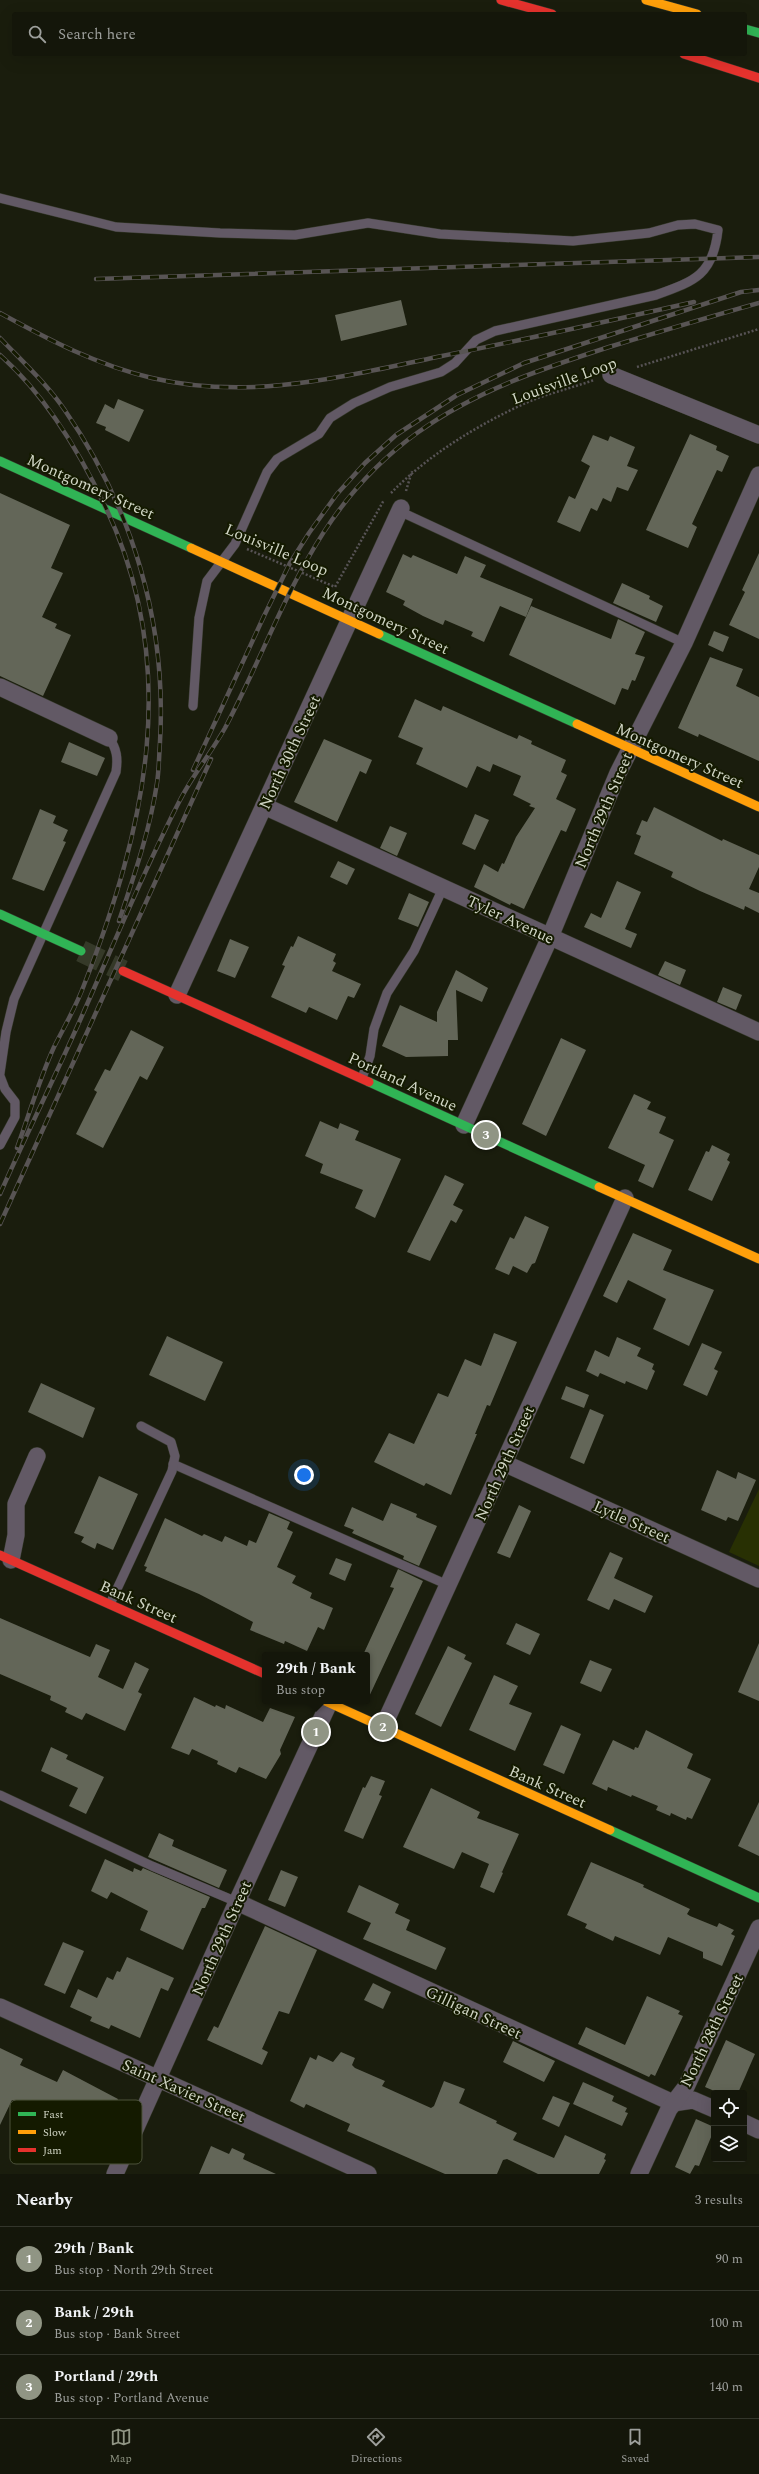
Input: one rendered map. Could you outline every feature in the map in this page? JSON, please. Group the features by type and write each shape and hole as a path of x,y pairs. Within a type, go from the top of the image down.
{"main road":[{"path":"500,0 545,12"},
{"path":"646,0 689,12"},
{"path":"747,30 759,33"},
{"path":"690,56 759,78"},
{"name":"Montgomery Street","path":"0,461 759,807"},
{"path":"0,914 81,951"},
{"name":"Portland Avenue","path":"123,971 759,1259"},
{"name":"Bank Street","path":"6,1557 262,1673"},
{"name":"Bank Street","path":"331,1704 759,1898"}],"street":[{"path":"611,375 759,435"},
{"name":"North 29th Street","path":"464,1125 550,937 630,748 684,643 759,475"},
{"name":"North 30th Street","path":"177,995 400,510"},
{"path":"0,687 109,738"},
{"name":"Tyler Avenue","path":"264,806 759,1032"},
{"name":"North 29th Street","path":"383,1727 624,1198"},
{"path":"6,1557 16,1535 16,1504 37,1456"},
{"name":"Lytle Street","path":"504,1463 759,1579"},
{"name":"North 29th Street","path":"142,2114 326,1704"},
{"name":"Gilligan Street","path":"236,1902 673,2103"},
{"name":"North 28th Street","path":"639,2174 673,2103 686,2087 759,1928"},
{"name":"Saint Xavier Street","path":"0,2007 368,2174"},
{"path":"673,2103 693,2100 711,2109"},
{"path":"747,2124 759,2130"},
{"name":"North 29th Street","path":"115,2174 119,2164"}],"lane":[{"path":"0,198 116,227 220,233 295,235 368,223 440,234 573,241 649,233 678,225 695,224 718,230 716,250 700,276 682,286 656,295 495,331 476,340 455,363 441,372 390,387 354,403 330,418 318,434 277,459 266,472 235,544 207,581 199,618 193,706"},
{"path":"400,510 684,643"},
{"path":"0,1145 15,1117 15,1102 4,1089 0,1074 6,1032 14,999 42,933 116,772 118,760 115,746 109,738"},
{"path":"362,1078 370,1056 374,1029 387,993 414,951 443,888"},
{"path":"110,1604 173,1464 175,1456 171,1442 141,1426"},
{"path":"173,1464 448,1585"},
{"path":"0,1795 152,1866 236,1902"}],"path":[{"name":"Louisville Loop","path":"390,494 413,471 462,436 528,402 759,329"},
{"path":"400,510 413,471"},
{"name":"Louisville Loop","path":"235,544 335,587 379,505 385,499"}],"green space":[{"path":"759,1489 759,1566 729,1552"}],"building":[{"path":"401,300 407,325 341,341 335,315"},
{"path":"118,399 144,410 129,442 105,430 106,427 96,423 105,404 114,409"},
{"path":"690,434 717,446 716,450 729,456 722,472 717,470 692,524 697,527 688,548 646,530"},
{"path":"593,435 608,441 610,436 635,447 627,466 638,470 628,491 617,487 611,502 603,498 597,511 591,508 580,532 557,522 569,496 575,499 590,466 581,461"},
{"path":"0,493 70,525 51,568 63,573 42,617 57,624 55,628 71,635 43,696 0,676"},
{"path":"759,553 759,639 729,625 745,592 742,590"},
{"path":"403,554 411,558 413,555 457,574 465,556 486,565 480,577 533,599 526,617 500,606 484,642 471,636 473,632 445,620 443,625 423,616 403,605 405,601 386,592"},
{"path":"622,583 650,596 649,599 663,606 656,622 613,603"},
{"path":"531,606 611,639 618,619 645,632 635,654 645,657 635,681 632,680 628,690 622,688 615,705 509,655"},
{"path":"714,631 729,637 723,652 708,645"},
{"path":"710,657 743,669 736,686 759,697 759,761 699,734 698,737 678,728"},
{"path":"415,699 441,711 443,706 517,739 519,735 532,741 531,744 566,760 561,772 567,775 556,799 576,809 566,832 561,830 524,909 511,903 510,905 474,887 484,864 498,872 502,863 504,864 516,837 535,808 529,806 531,804 513,795 521,776 493,764 490,772 477,766 467,788 416,764 423,748 398,737"},
{"path":"324,739 372,760 366,774 360,771 337,822 294,802"},
{"path":"69,742 105,758 97,776 61,762"},
{"path":"654,807 722,841 723,839 759,855 759,867 749,889 759,893 759,913 745,906 744,910 700,891 671,877 673,872 634,854 641,836 636,834 642,820 647,822"},
{"path":"40,809 56,816 53,823 68,830 63,841 66,842 44,891 12,879"},
{"path":"475,814 489,820 475,850 462,844"},
{"path":"390,826 407,833 397,856 380,848"},
{"path":"338,861 355,869 347,885 330,877"},
{"path":"617,881 641,892 625,929 637,934 631,948 584,927 591,913 601,918"},
{"path":"409,893 429,902 418,927 398,919"},
{"path":"298,936 336,954 333,961 336,963 332,971 361,984 354,998 348,996 337,1020 309,1007 306,1013 271,997 285,966 282,965 291,946 293,947"},
{"path":"230,939 249,947 235,978 217,971"},
{"path":"665,961 686,970 680,985 658,975"},
{"path":"456,970 488,988 482,1002 456,990 458,1040 448,1040 448,1056 406,1057 382,1046 400,1005 437,1022 437,1012"},
{"path":"723,987 742,995 736,1010 717,1002"},
{"path":"131,1030 164,1047 147,1080 140,1076 103,1148 76,1134 97,1092 94,1090 105,1069 110,1071"},
{"path":"561,1038 586,1050 546,1136 522,1124"},
{"path":"634,1094 651,1102 647,1109 666,1117 659,1133 674,1140 653,1188 638,1181 645,1165 608,1148"},
{"path":"320,1121 338,1129 340,1123 359,1131 355,1140 401,1159 375,1218 355,1208 363,1190 320,1173 323,1164 305,1156"},
{"path":"712,1145 730,1154 727,1160 730,1162 712,1201 688,1190 706,1151 709,1152"},
{"path":"445,1175 464,1184 453,1205 463,1210 456,1223 451,1220 430,1261 407,1252"},
{"path":"525,1216 549,1227 535,1263 532,1264 527,1273 513,1266 509,1275 495,1269 510,1237 514,1239"},
{"path":"633,1233 672,1250 663,1270 714,1290 689,1346 653,1329 666,1299 628,1280 617,1303 603,1296"},
{"path":"494,1333 517,1342 490,1406 487,1405 475,1434 477,1434 451,1495 426,1483 424,1486 374,1462 389,1433 414,1444 438,1393 448,1397 465,1359 481,1366"},
{"path":"167,1336 223,1362 205,1401 149,1375"},
{"path":"617,1337 641,1348 637,1356 654,1364 652,1369 655,1371 647,1390 626,1381 625,1384 600,1373 598,1377 586,1371 595,1350 609,1357"},
{"path":"702,1343 722,1352 714,1369 718,1371 707,1396 683,1385"},
{"path":"41,1383 95,1408 83,1438 28,1412"},
{"path":"566,1386 589,1395 584,1408 561,1399"},
{"path":"590,1409 604,1415 584,1464 570,1458"},
{"path":"717,1470 736,1479 738,1472 756,1480 738,1521 728,1517 726,1521 701,1510"},
{"path":"99,1476 138,1494 113,1550 97,1543 95,1549 81,1542 84,1537 74,1533"},
{"path":"391,1503 417,1514 416,1517 437,1526 419,1566 403,1559 404,1556 352,1533 354,1530 344,1526 352,1507 383,1521"},
{"path":"519,1505 531,1511 510,1558 497,1553"},
{"path":"269,1513 290,1522 287,1529 293,1532 277,1567 296,1576 292,1583 312,1593 310,1598 333,1608 324,1630 318,1627 307,1651 285,1641 284,1644 250,1630 253,1622 199,1594 145,1571 147,1567 144,1566 165,1518 202,1536 204,1534 222,1542 225,1536 247,1546 249,1540 256,1543"},
{"path":"610,1552 623,1558 614,1578 653,1596 645,1613 614,1599 609,1610 587,1600"},
{"path":"336,1558 352,1564 345,1581 329,1574"},
{"path":"398,1569 423,1581 370,1695 370,1652 364,1652 394,1588 390,1587"},
{"path":"0,1618 90,1657 96,1644 110,1650 98,1677 123,1689 135,1662 149,1669 138,1692 142,1694 125,1731 86,1713 82,1720 65,1712 67,1708 50,1700 51,1696 0,1674"},
{"path":"516,1623 540,1634 530,1655 506,1644"},
{"path":"759,1643 759,1701 738,1692"},
{"path":"448,1646 466,1655 464,1659 472,1663 441,1727 415,1714"},
{"path":"590,1660 612,1669 601,1692 580,1683"},
{"path":"494,1675 518,1686 509,1704 532,1713 515,1751 469,1730"},
{"path":"194,1697 215,1707 216,1705 225,1709 226,1705 263,1722 270,1708 295,1717 280,1750 281,1754 266,1779 239,1767 236,1773 217,1764 218,1761 192,1749 189,1755 171,1748"},
{"path":"561,1725 581,1734 564,1774 543,1765"},
{"path":"646,1730 693,1754 687,1768 711,1779 692,1819 687,1817 686,1820 671,1813 670,1816 656,1810 658,1806 632,1795 631,1797 608,1787 607,1791 592,1784 613,1740 634,1750 635,1747 638,1748"},
{"path":"51,1747 68,1755 66,1759 104,1777 86,1814 69,1806 78,1788 41,1771"},
{"path":"371,1776 385,1781 379,1795 382,1796 363,1839 344,1831 363,1787 365,1788"},
{"path":"431,1788 480,1812 477,1818 519,1834 502,1872 500,1871 503,1873 494,1893 480,1887 489,1864 462,1852 454,1869 403,1847"},
{"path":"759,1802 759,1856 738,1846"},
{"path":"159,1833 174,1840 172,1846 227,1870 219,1888 148,1857"},
{"path":"105,1859 133,1872 134,1868 141,1871 143,1868 210,1897 205,1908 202,1908 183,1950 140,1930 148,1911 111,1892 107,1899 91,1891"},
{"path":"591,1862 644,1885 643,1887 690,1909 687,1914 690,1916 717,1927 719,1923 734,1930 731,1934 735,1936 722,1966 703,1958 703,1952 668,1937 660,1955 615,1936 613,1941 585,1928 587,1924 567,1915"},
{"path":"281,1870 298,1877 285,1907 268,1900"},
{"path":"359,1885 399,1904 395,1913 410,1920 406,1930 446,1948 436,1970 363,1939 371,1923 347,1912"},
{"path":"265,1926 317,1950 289,2014 279,2011 262,2049 268,2052 262,2065 207,2040 214,2026 218,2028"},
{"path":"63,1942 84,1951 65,1994 44,1985"},
{"path":"127,1957 174,1978 168,1991 161,1988 140,2038 111,2025 109,2029 90,2021 92,2017 70,2007 78,1989 97,1998 107,1977 113,1980 117,1971 120,1972"},
{"path":"373,1983 391,1992 383,2009 364,2000"},
{"path":"647,1996 680,2011 678,2014 683,2016 655,2076 651,2074 649,2077 578,2044 586,2027 625,2045"},
{"path":"726,2040 755,2054 739,2090 712,2090 705,2087"},
{"path":"513,2041 555,2061 544,2082 503,2062"},
{"path":"0,2048 23,2059 20,2065 57,2082 63,2070 118,2099 10,2100 10,2104 0,2125"},
{"path":"341,2052 355,2058 352,2065 355,2068 385,2081 382,2086 431,2108 434,2106 444,2081 465,2089 459,2103 497,2121 496,2123 517,2133 513,2140 554,2158 565,2135 606,2154 604,2159 606,2160 599,2174 538,2174 507,2159 503,2160 497,2174 445,2174 347,2131 350,2124 306,2104 304,2108 290,2101 310,2057 316,2060 318,2055 333,2062"},
{"path":"583,2082 614,2096 612,2101 627,2108 625,2112 628,2113 622,2126 573,2104"},
{"path":"553,2096 570,2103 559,2127 542,2119"},
{"path":"696,2119 711,2126 711,2137 699,2166 695,2165 690,2174 675,2167"},
{"path":"211,2146 229,2154 232,2148 245,2154 243,2159 276,2174 199,2174"}],"tunnel":[{"path":"81,951 123,971"}],"railway":[{"path":"96,279 759,257"},
{"path":"193,770 290,563 337,494 365,463 396,435 457,395 524,363 741,292 759,290"},
{"path":"0,313 74,351 132,373 188,385 260,387 295,384 366,372 694,302"},
{"path":"0,1194 71,1040 141,882 179,802 225,728 302,568 324,532 350,497 380,464 417,433 439,418 485,393 509,382 584,355 759,303"},
{"path":"0,338 50,390 88,447 109,486 126,526 140,567 151,610 158,653 161,697 157,783 146,835 119,921"},
{"path":"0,355 17,371 47,406 84,465 105,506 129,566 143,627 149,687 147,747 138,806 124,866 106,926 81,993 49,1059 17,1148"},
{"path":"0,1224 211,759"}],"traffic: fast":[{"path":"747,30 759,33"},
{"path":"0,461 191,548"},
{"path":"379,634 577,724"},
{"path":"0,914 81,951"},
{"path":"369,1082 599,1187"},
{"path":"610,1830 759,1898"}],"traffic: slow":[{"path":"646,0 690,12"},
{"path":"191,548 379,634"},
{"path":"577,724 759,807"},
{"path":"599,1187 759,1259"},
{"path":"332,1704 610,1830"}],"traffic: jam":[{"path":"501,0 545,12"},
{"path":"690,56 759,78"},
{"path":"123,971 369,1082"},
{"path":"0,1555 262,1673"}],"place":[{"name":"Portland / 29th","path":"486,1135"},
{"name":"Bank / 29th","path":"383,1727"},
{"name":"29th / Bank","path":"316,1732"}]}
